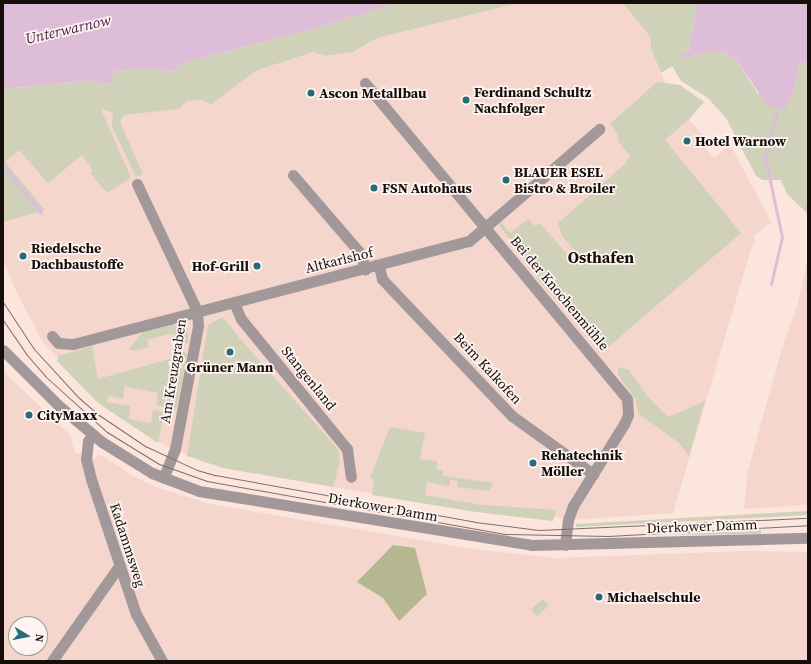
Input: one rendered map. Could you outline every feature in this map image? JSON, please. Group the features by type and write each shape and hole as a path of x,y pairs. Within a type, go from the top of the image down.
{"street":[{"name":"Bei der Knochenmühle","path":"365,83 627,399 628,415 624,424 568,518 565,545"},
{"name":"Altkarlshof","path":"52,336 58,343 73,344 197,311 379,266 469,241 599,129"},
{"path":"293,174 361,254 366,269"},
{"name":"Am Kreuzgraben","path":"137,184 197,311 198,326 175,449 163,478"},
{"name":"Beim Kalkofen","path":"379,266 382,279 512,416 593,474"},
{"name":"Stangenland","path":"234,302 241,319 347,449 351,476"},
{"name":"Dierkower Damm","path":"3,350 58,405 93,435 136,464 163,478 191,489 223,496 525,544 565,545 808,538"},
{"name":"Kadammsweg","path":"93,435 88,441 86,459 117,560 136,614 162,661"},
{"path":"52,661 117,560"}],"shaded area":[{"path":"519,3 623,3 651,38 651,48 667,87 678,99 697,109 688,118 704,136 700,142 714,158 730,144 771,222 753,236 755,242 751,249 673,513 585,519 492,514 223,468 169,448 145,433 69,371 41,339 17,293 3,260 3,109 68,101 113,113 179,109 187,101 203,100 211,105 255,71 313,52 325,56 353,52 377,38"},
{"path":"808,258 808,505 744,509 747,474 781,352 798,303"},
{"path":"3,371 70,435 75,453 95,459 98,455 103,456 133,476 156,487 210,504 472,549 556,558 745,551 808,552 808,661 3,661"}],"green space":[{"path":"396,3 519,3 377,38 353,52 325,56 313,52 255,71 211,105 203,100 187,101 179,109 124,115 120,122 143,174 136,177 112,126 113,113 101,109 131,178 107,193 90,173 93,170 82,155 48,183 19,150 5,162 45,210 3,222 3,89 83,81 112,84 114,71 157,68 175,72 181,63 321,27"},
{"path":"623,3 694,3 697,6 689,49 680,59 712,51 721,51 736,59 758,94 795,87 799,64 808,61 808,214 787,194 781,180 763,180 756,176 726,118 708,98 681,81 672,66 661,73 651,48 651,38"},
{"path":"657,82 680,85 704,102 689,119 665,140 741,233 606,349 598,345 538,280 537,274 499,225 501,222 510,233 528,219 535,226 540,223 572,260 578,255 562,236 558,223 626,163 630,156 618,141 618,135 610,124"},
{"path":"221,318 225,319 240,339 338,449 340,462 333,487 223,468 187,456 208,325"},
{"path":"173,322 174,325 184,331 187,328 189,343 177,343 173,333 147,340 149,347 131,351 129,349 144,330"},
{"path":"92,346 98,379 169,359 171,361 164,407 156,405 158,393 128,387 125,384 123,399 108,396 107,402 130,406 129,419 151,423 153,410 164,412 158,443 98,403 57,361 59,356"},
{"path":"175,350 187,353 177,409 167,407 176,358"},
{"path":"618,367 629,370 647,396 668,417 705,401 689,456 679,443 638,413 636,400 618,375"},
{"path":"390,427 425,433 420,459 437,461 437,469 443,470 443,476 493,483 489,491 457,487 458,481 450,480 449,486 427,482 425,495 483,505 556,510 553,521 469,511 372,495 374,480 370,478"},
{"path":"808,511 808,515 576,527 576,524"},
{"path":"761,530 761,534 669,535"},
{"path":"393,545 415,548 427,594 399,621 383,598 357,582"},
{"path":"543,599 549,606 537,616 531,609"}],"water":[{"name":"Unterwarnow","path":"396,3 321,27 181,63 175,72 157,68 114,71 112,84 83,81 3,89 3,4"},
{"path":"694,3 808,3 808,61 799,64 795,87 786,108 767,105 736,59 722,51 712,51 679,59 689,49 697,6"}],"waterway":[{"path":"771,284 782,237 765,158 778,107"},
{"path":"5,167 41,213"}],"tram line":[{"path":"3,302 34,349 78,397 99,415 145,446 197,470 215,475 475,522 539,530 808,518"},
{"path":"3,320 27,355 45,376 107,432 159,464 207,481 506,534 608,536 808,525"}],"place":[{"name":"Ascon Metallbau","path":"311,93"},
{"name":"Ferdinand Schultz Nachfolger","path":"466,100"},
{"name":"Hotel Warnow","path":"687,141"},
{"name":"BLAUER ESEL Bistro & Broiler","path":"506,180"},
{"name":"FSN Autohaus","path":"374,188"},
{"name":"Riedelsche Dachbaustoffe","path":"23,256"},
{"name":"Hof-Grill","path":"257,266"},
{"name":"Grüner Mann","path":"230,352"},
{"name":"CityMaxx","path":"29,415"},
{"name":"Rehatechnik Möller","path":"533,463"},
{"name":"Michaelschule","path":"599,597"}],"district":[{"name":"Osthafen","path":"601,257"}]}
